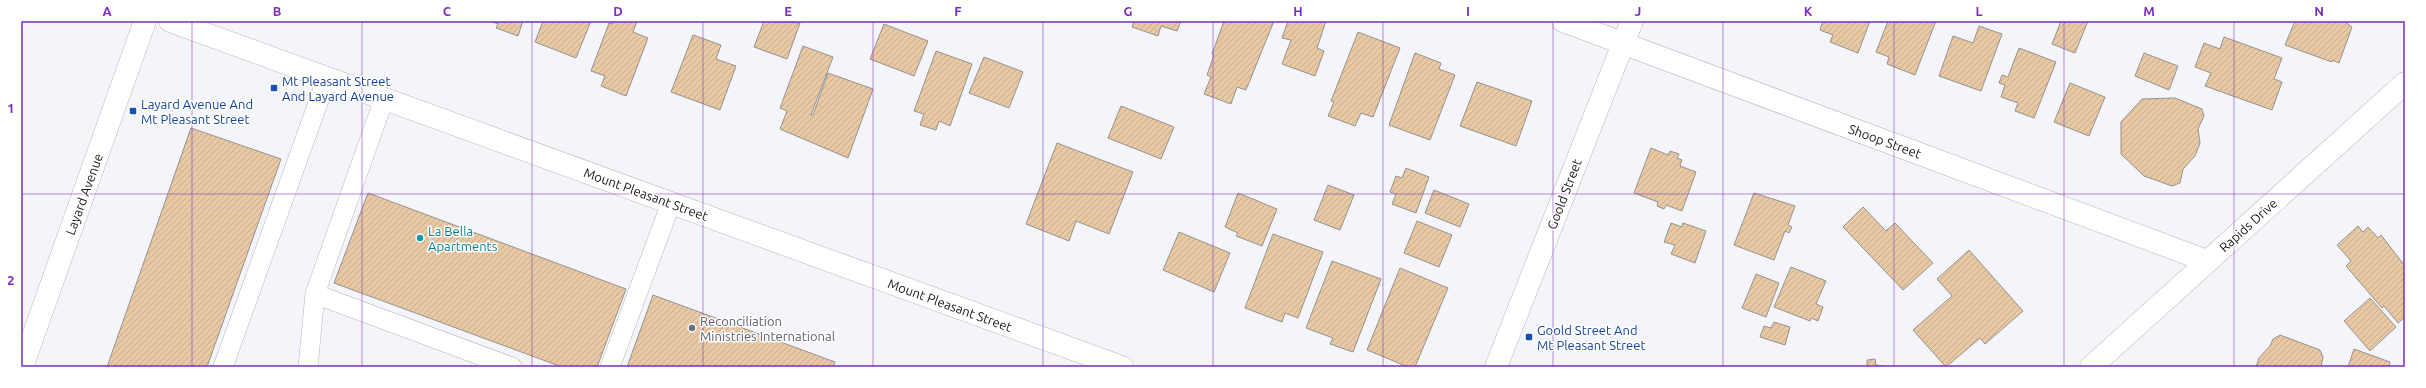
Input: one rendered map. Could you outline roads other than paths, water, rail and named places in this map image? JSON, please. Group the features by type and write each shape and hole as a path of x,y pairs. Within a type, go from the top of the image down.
{"street":[{"name":"Layard Avenue","path":"22,367 145,21"},
{"name":"Mount Pleasant Street","path":"170,21 1122,367"},
{"name":"Shoop Street","path":"1563,21 2207,261"},
{"name":"Goold Street","path":"1496,367 1632,21"},
{"name":"Rapids Drive","path":"2091,367 2405,83"}],"lane":[{"path":"223,367 327,78"},
{"path":"308,367 315,294 384,99"},
{"path":"610,367 671,204"},
{"path":"315,294 512,367"}],"place":[{"name":"Mt Pleasant Street And Layard Avenue","path":"274,88"},
{"name":"Layard Avenue And Mt Pleasant Street","path":"133,111"},
{"name":"La Bella Apartments","path":"420,238"},
{"name":"Reconciliation Ministries International","path":"692,328"},
{"name":"Goold Street And Mt Pleasant Street","path":"1529,337"}]}
